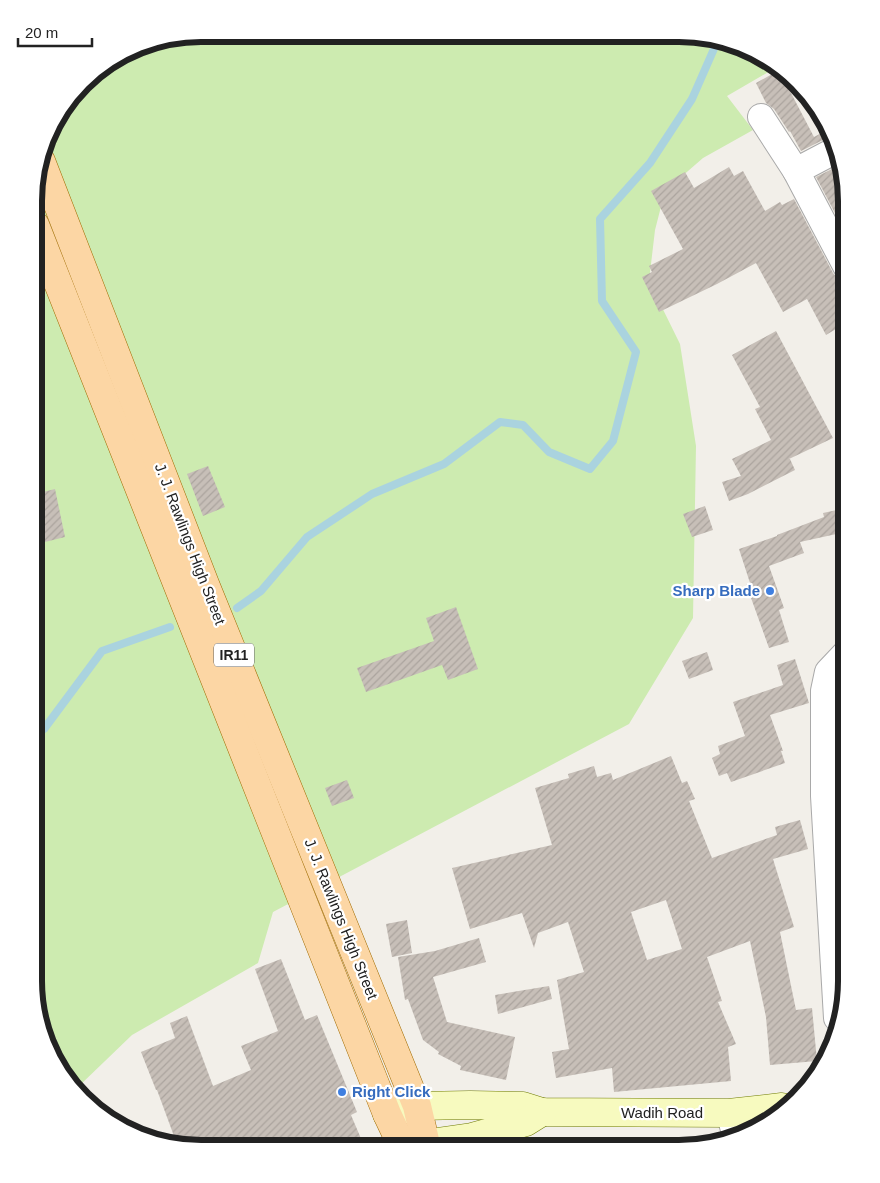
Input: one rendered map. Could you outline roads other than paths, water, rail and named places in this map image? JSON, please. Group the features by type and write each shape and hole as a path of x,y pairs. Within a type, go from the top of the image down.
{"main road":[{"name":"J. J. Rawlings High Street","path":"46,173 208,593 417,1106 415,1140"},
{"name":"J. J. Rawlings High Street","path":"42,243 386,1114 409,1140"}],"street":[{"path":"761,117 796,172 838,251"},
{"path":"796,172 830,153"},
{"path":"837,662 828,672 824,691 835,794 837,994"},
{"name":"Wadih Road","path":"386,1114 417,1106 523,1106 542,1112 733,1125 772,1110"},
{"name":"Wadih Road","path":"455,1140 526,1122 542,1112"}],"waterway":[{"path":"237,608 261,591 307,537 372,494 444,464 500,422 523,425 549,452 590,469 613,441 636,352 602,301 600,219 650,163 692,99 715,47"},
{"path":"42,731 102,651 170,627"}],"place":[{"name":"Sharp Blade","path":"770,591"},
{"name":"Right Click","path":"342,1092"}]}
